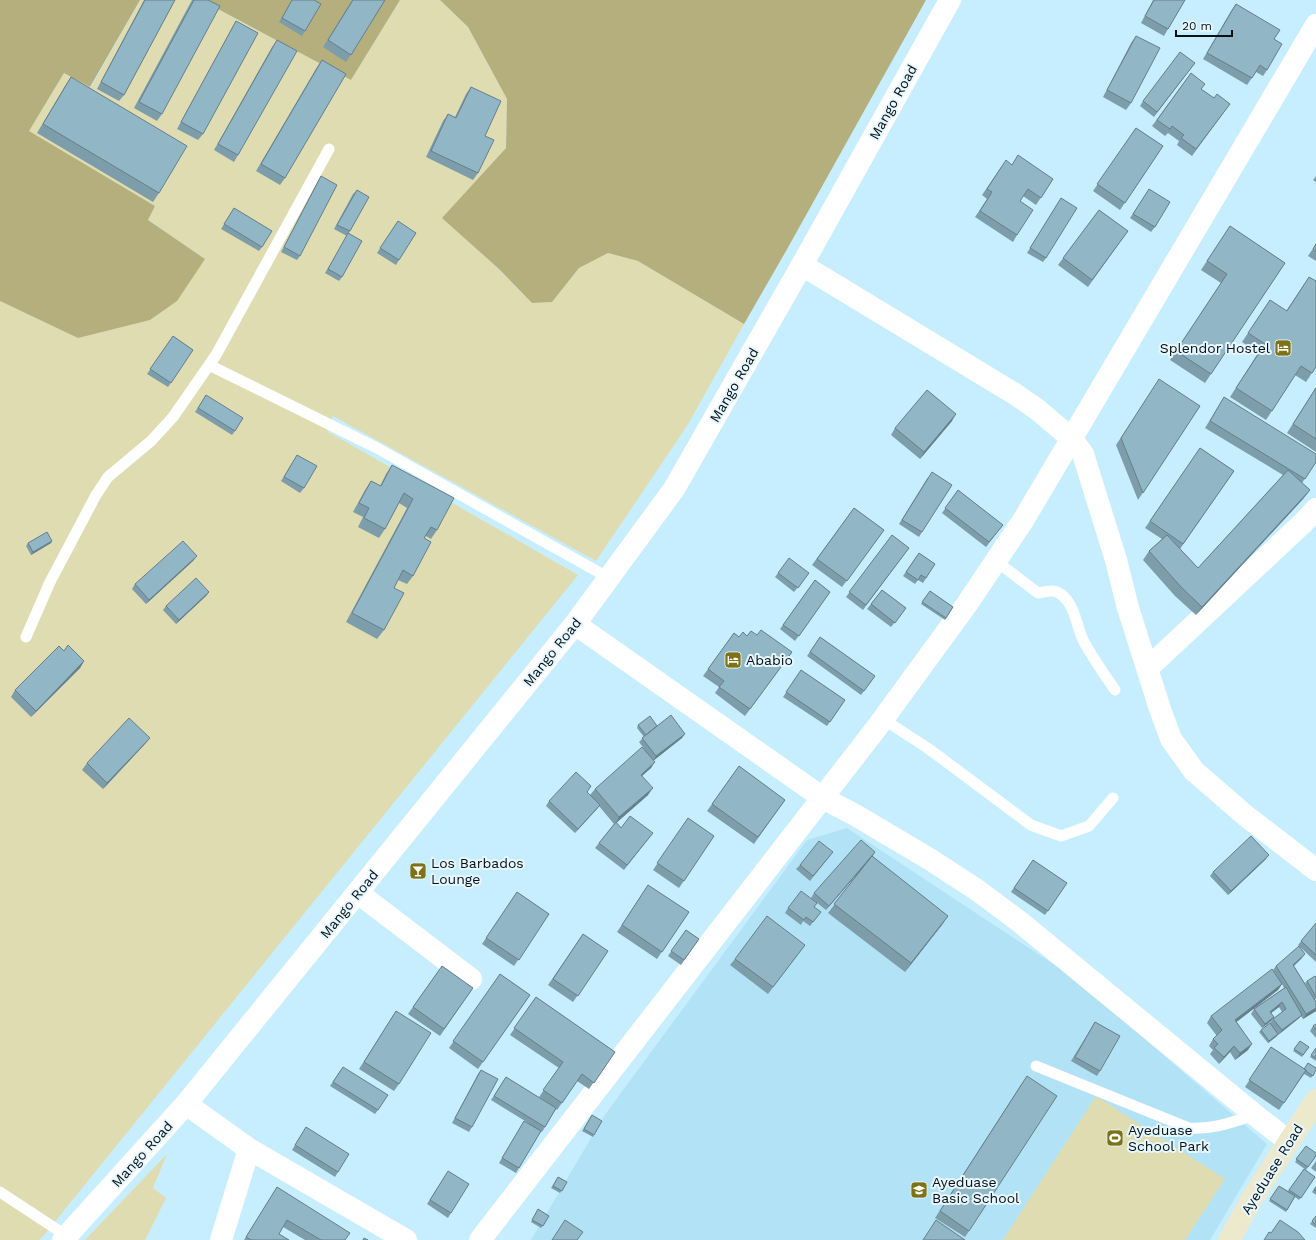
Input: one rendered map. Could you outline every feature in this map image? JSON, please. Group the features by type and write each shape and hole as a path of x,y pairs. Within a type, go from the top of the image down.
{"street":[{"name":"Mango Road","path":"65,1238 186,1104 358,893 575,624 674,489 802,265 950,0"},
{"path":"480,1240 823,798 967,604 1024,520 1316,25"},
{"path":"802,265 1015,394 1038,410 1072,439 1083,454 1116,560 1128,608 1171,739 1194,771 1246,816 1316,870"},
{"path":"1148,668 1316,509"},
{"path":"575,624 823,798 857,816 931,860 977,890 1020,922 1255,1116 1288,1141"},
{"path":"358,893 471,979"},
{"name":"Ayeduase Road","path":"1229,1240 1253,1197 1316,1100"},
{"path":"186,1104 249,1149 406,1240"},
{"path":"221,1240 249,1149"}],"lane":[{"path":"26,637 50,582 96,495 108,477 151,441 173,416 209,364 237,317 329,148"},
{"path":"209,364 377,448 610,578"},
{"path":"996,561 1038,593 1048,591 1058,592 1066,598 1073,610 1083,639 1114,690"},
{"path":"883,719 929,749 1031,825 1061,836 1089,826 1113,798"},
{"path":"1036,1066 1189,1128 1213,1128 1255,1116"},
{"path":"0,1192 65,1238"}],"shaded area":[{"path":"0,0 140,0 90,87 64,73 29,131 155,206 148,220 205,259 177,301 150,320 78,338 0,301"},
{"path":"140,0 201,0 351,80 400,0 440,0 468,27 507,99 506,148 443,218 499,269 532,303 552,302 579,268 608,253 638,261 744,324 687,426 596,561 333,416 327,431 578,575 45,1234 39,1240 0,1240 0,301 78,338 204,258 148,220 155,206 28,132 64,73 91,87"},
{"path":"201,0 400,0 351,80"},
{"path":"440,0 926,0 744,324 638,261 608,253 579,268 552,302 532,303 499,269 442,218 506,148 507,99 468,27"},
{"path":"847,828 1070,975 1267,1144 1210,1240 531,1240 604,1116 807,840"},
{"name":"Ayeduase School Park","path":"1096,1096 1225,1179 1185,1240 1003,1240"},
{"path":"167,1154 153,1188 166,1198 145,1240 85,1240"}],"building":[{"path":"145,0 175,0 124,95 101,82"},
{"path":"194,0 208,0 220,6 162,114 139,102"},
{"path":"292,0 314,0 321,4 305,31 282,18"},
{"path":"353,0 385,0 351,55 328,40"},
{"path":"1154,0 1185,0 1168,29 1145,16"},
{"path":"1236,4 1280,30 1274,39 1282,44 1267,70 1260,65 1252,78 1207,53"},
{"path":"236,21 258,33 203,134 181,122"},
{"path":"1136,36 1160,48 1131,103 1107,90"},
{"path":"277,40 297,51 238,155 218,144"},
{"path":"1180,52 1195,63 1157,112 1143,101"},
{"path":"322,60 346,74 285,178 261,164"},
{"path":"1191,73 1205,84 1201,89 1214,98 1217,94 1230,104 1196,149 1181,138 1184,135 1172,126 1170,129 1157,120"},
{"path":"71,77 187,146 159,193 43,124"},
{"path":"471,87 501,101 485,136 494,140 478,173 431,151 448,114 456,118"},
{"path":"1136,128 1163,146 1125,203 1097,184"},
{"path":"1018,155 1053,179 1041,198 1028,189 1020,201 1033,210 1017,235 980,211 992,192 987,189 1006,160 1012,165"},
{"path":"321,176 337,185 300,256 284,247"},
{"path":"1149,189 1170,202 1155,227 1133,214"},
{"path":"357,190 369,197 350,231 337,225"},
{"path":"1061,198 1077,208 1046,258 1030,248"},
{"path":"234,208 272,231 262,247 224,224"},
{"path":"1099,210 1128,231 1092,280 1063,258"},
{"path":"398,221 416,233 399,260 380,248"},
{"path":"1230,226 1285,263 1211,374 1176,351 1227,274 1207,261"},
{"path":"348,233 362,241 342,277 328,269"},
{"path":"1316,244 1316,252 1313,249"},
{"name":"Splendor Hostel","path":"1309,277 1316,281 1316,367 1312,373 1301,366 1272,411 1236,388 1265,344 1248,333 1270,300 1287,311"},
{"path":"173,336 193,350 171,383 150,369"},
{"path":"1159,379 1200,406 1143,493 1121,438"},
{"path":"1316,388 1316,439 1293,424"},
{"path":"927,390 956,414 924,452 895,428"},
{"path":"206,395 243,418 235,431 198,408"},
{"path":"1224,397 1316,454 1316,462 1305,479 1210,421"},
{"path":"1200,448 1234,471 1183,544 1150,521"},
{"path":"297,455 317,466 304,488 284,477"},
{"path":"392,465 454,498 437,530 431,527 424,538 431,542 413,576 403,570 394,588 404,593 384,630 352,613 413,499 404,493 385,529 364,518 369,508 359,503 371,481 381,486"},
{"path":"1288,470 1310,490 1202,607 1181,587 1149,551 1167,535 1198,568"},
{"path":"932,472 952,485 922,532 902,520"},
{"path":"958,490 1003,525 989,542 945,508"},
{"path":"854,508 884,530 847,581 817,559"},
{"path":"47,532 52,541 33,552 28,543"},
{"path":"892,535 909,548 866,605 849,592"},
{"path":"183,541 197,556 149,600 135,584"},
{"path":"919,553 935,564 926,578 921,575 918,580 906,572"},
{"path":"789,558 809,573 798,588 778,573"},
{"path":"196,578 209,592 179,620 166,606"},
{"path":"815,580 830,592 799,636 783,625"},
{"path":"882,590 906,608 895,623 871,604"},
{"path":"930,591 953,607 946,618 922,602"},
{"path":"761,630 792,652 750,709 719,687 724,681 708,669 734,633 739,637 743,632 747,636 751,631 757,635"},
{"path":"820,637 875,676 864,691 810,652"},
{"path":"68,645 84,661 36,711 15,690 59,646 64,651"},
{"path":"801,670 845,700 830,722 786,692"},
{"path":"671,715 685,734 656,756 642,738"},
{"path":"650,716 657,726 646,735 638,725"},
{"path":"129,718 150,738 107,783 87,763"},
{"path":"642,747 655,762 641,775 653,788 619,817 595,789"},
{"path":"739,766 785,800 758,837 712,804"},
{"path":"576,772 591,786 587,792 600,805 578,829 549,801"},
{"path":"630,816 653,833 627,865 599,843 616,822 621,828"},
{"path":"688,818 714,836 684,881 657,863"},
{"path":"1251,836 1269,855 1231,891 1213,872"},
{"path":"861,840 875,852 829,906 814,893"},
{"path":"819,841 833,852 813,876 800,865"},
{"path":"872,856 948,916 911,963 834,904"},
{"path":"1033,860 1067,883 1048,911 1014,888"},
{"path":"648,885 689,912 662,952 622,925"},
{"path":"801,891 817,903 814,907 821,912 813,922 806,917 804,920 788,908"},
{"path":"517,892 549,914 519,960 486,938"},
{"path":"767,916 805,945 773,987 735,959"},
{"path":"1316,923 1316,955 1301,941"},
{"path":"686,930 699,939 684,960 671,951"},
{"path":"583,934 608,951 578,996 553,979"},
{"path":"1299,946 1305,954 1293,965 1316,1002 1316,1008 1306,1014 1276,966"},
{"path":"442,966 473,988 444,1029 413,1007"},
{"path":"1272,969 1282,984 1235,1020 1252,1044 1240,1053 1234,1046 1224,1057 1214,1048 1218,1044 1213,1039 1222,1030 1211,1016"},
{"path":"500,974 530,995 483,1062 453,1041"},
{"path":"1315,976 1316,978 1316,997 1307,981"},
{"path":"1286,987 1302,1015 1282,1030 1273,1019 1286,1009 1282,1002 1270,1012 1274,1017 1265,1024 1254,1009"},
{"path":"536,997 615,1052 594,1083 582,1074 562,1103 543,1090 563,1062 514,1028"},
{"path":"396,1011 431,1033 399,1084 364,1062"},
{"path":"1095,1022 1120,1036 1100,1071 1075,1057"},
{"path":"1270,1023 1278,1034 1269,1041 1261,1030"},
{"path":"1300,1041 1309,1047 1303,1055 1294,1049"},
{"path":"1271,1047 1306,1070 1284,1103 1249,1080"},
{"path":"1316,1048 1316,1058 1311,1055"},
{"path":"1308,1063 1316,1068 1313,1076 1304,1069"},
{"path":"343,1067 388,1095 378,1110 333,1082"},
{"path":"481,1070 498,1079 472,1127 455,1118"},
{"path":"1027,1076 1057,1096 969,1231 940,1211"},
{"path":"506,1077 556,1108 545,1127 494,1096"},
{"path":"592,1115 602,1121 594,1135 584,1129"},
{"path":"524,1121 541,1131 519,1168 502,1158"},
{"path":"306,1127 349,1154 338,1172 295,1145"},
{"path":"1306,1146 1316,1153 1316,1156 1308,1167 1296,1159"},
{"path":"1304,1169 1315,1177 1301,1198 1289,1190"},
{"path":"448,1171 469,1184 451,1213 430,1200"},
{"path":"558,1177 567,1182 562,1191 553,1186"},
{"path":"1279,1186 1295,1196 1287,1210 1270,1199"},
{"path":"277,1187 350,1233 345,1240 321,1240 287,1220 279,1234 289,1240 251,1240 246,1237"},
{"path":"538,1209 549,1216 543,1226 532,1220"},
{"path":"1316,1216 1316,1225 1312,1221"},
{"path":"565,1220 583,1232 577,1240 552,1240"},
{"path":"936,1220 965,1240 923,1240"},
{"path":"1280,1220 1298,1232 1305,1240 1264,1240"}],"place":[{"name":"Splendor Hostel","path":"1283,348"},
{"name":"Ababio","path":"733,660"},
{"name":"Los Barbados Lounge","path":"418,871"},
{"name":"Ayeduase School Park","path":"1115,1138"},
{"name":"Ayeduase Basic School","path":"919,1190"}]}
